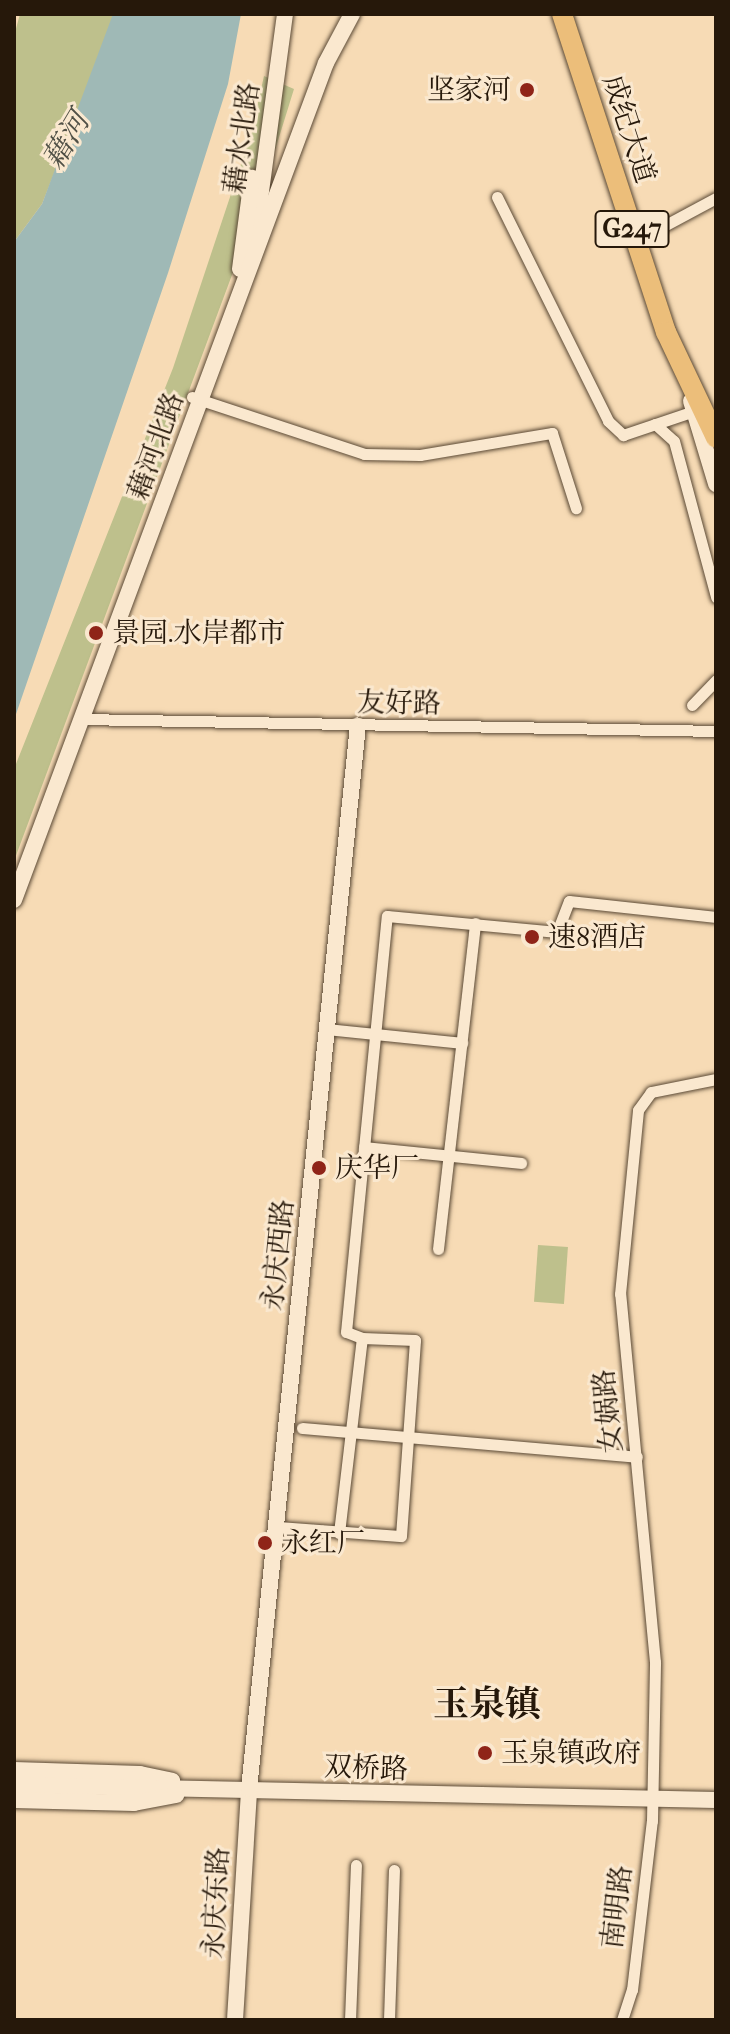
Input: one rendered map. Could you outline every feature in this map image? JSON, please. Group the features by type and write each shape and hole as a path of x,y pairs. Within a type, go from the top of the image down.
{"highway":[{"name":"成纪大道","path":"562,14 679,361 716,438"},
{"name":"成纪大道","path":"569,14 672,330 716,414"}],"main road":[{"name":"藉水北路","path":"245,269 274,14"},
{"name":"藉水北路","path":"257,221 285,14"},
{"name":"藉河北路","path":"245,269 257,221 318,59 342,14"},
{"name":"藉河北路","path":"14,872 326,63 352,14"},
{"path":"672,330 716,484"},
{"name":"藉河北路","path":"14,900 196,399"},
{"name":"永庆西路","path":"249,1789 358,726"},
{"path":"14,1770 140,1774 209,1789"},
{"name":"双桥路","path":"14,1785 716,1800"},
{"path":"14,1800 134,1803 209,1789"},
{"name":"永庆东路","path":"235,2020 249,1789"}],"street":[{"path":"497,197 608,421 623,435 694,411"},
{"path":"660,228 716,198"},
{"path":"196,399 364,454 420,455 552,433 576,508"},
{"path":"655,424 674,441 716,597"},
{"path":"692,705 716,680"},
{"name":"友好路","path":"82,719 716,731"},
{"path":"277,1527 401,1536 415,1340 362,1338 346,1332 387,916 557,932 569,901 716,917"},
{"path":"438,1249 475,923"},
{"path":"327,1029 462,1043"},
{"name":"女娲路","path":"652,1799 655,1662 620,1294 638,1110 651,1092 716,1079"},
{"path":"364,1147 521,1163"},
{"path":"339,1533 362,1338"},
{"path":"302,1428 637,1457"},
{"name":"南明路","path":"622,2020 632,1990 652,1799"},
{"path":"350,2020 356,1865"},
{"path":"389,2020 394,1870"}],"green space":[{"path":"20,14 113,14 113,23 42,204 14,242 14,36"},
{"path":"264,76 294,89 258,205 14,861 14,769 173,368 251,134"},
{"path":"538,1245 568,1247 564,1304 534,1302"}],"water":[{"name":"藉河","path":"113,14 241,14 228,84 168,273 14,720 14,242 42,204"}],"place":[{"name":"坚家河","path":"527,90"},
{"name":"景园.水岸都市","path":"96,633"},
{"name":"速8酒店","path":"532,937"},
{"name":"庆华厂","path":"319,1168"},
{"name":"永红厂","path":"265,1543"},
{"name":"玉泉镇政府","path":"485,1753"}],"district":[{"name":"玉泉镇","path":"487,1705"}]}
